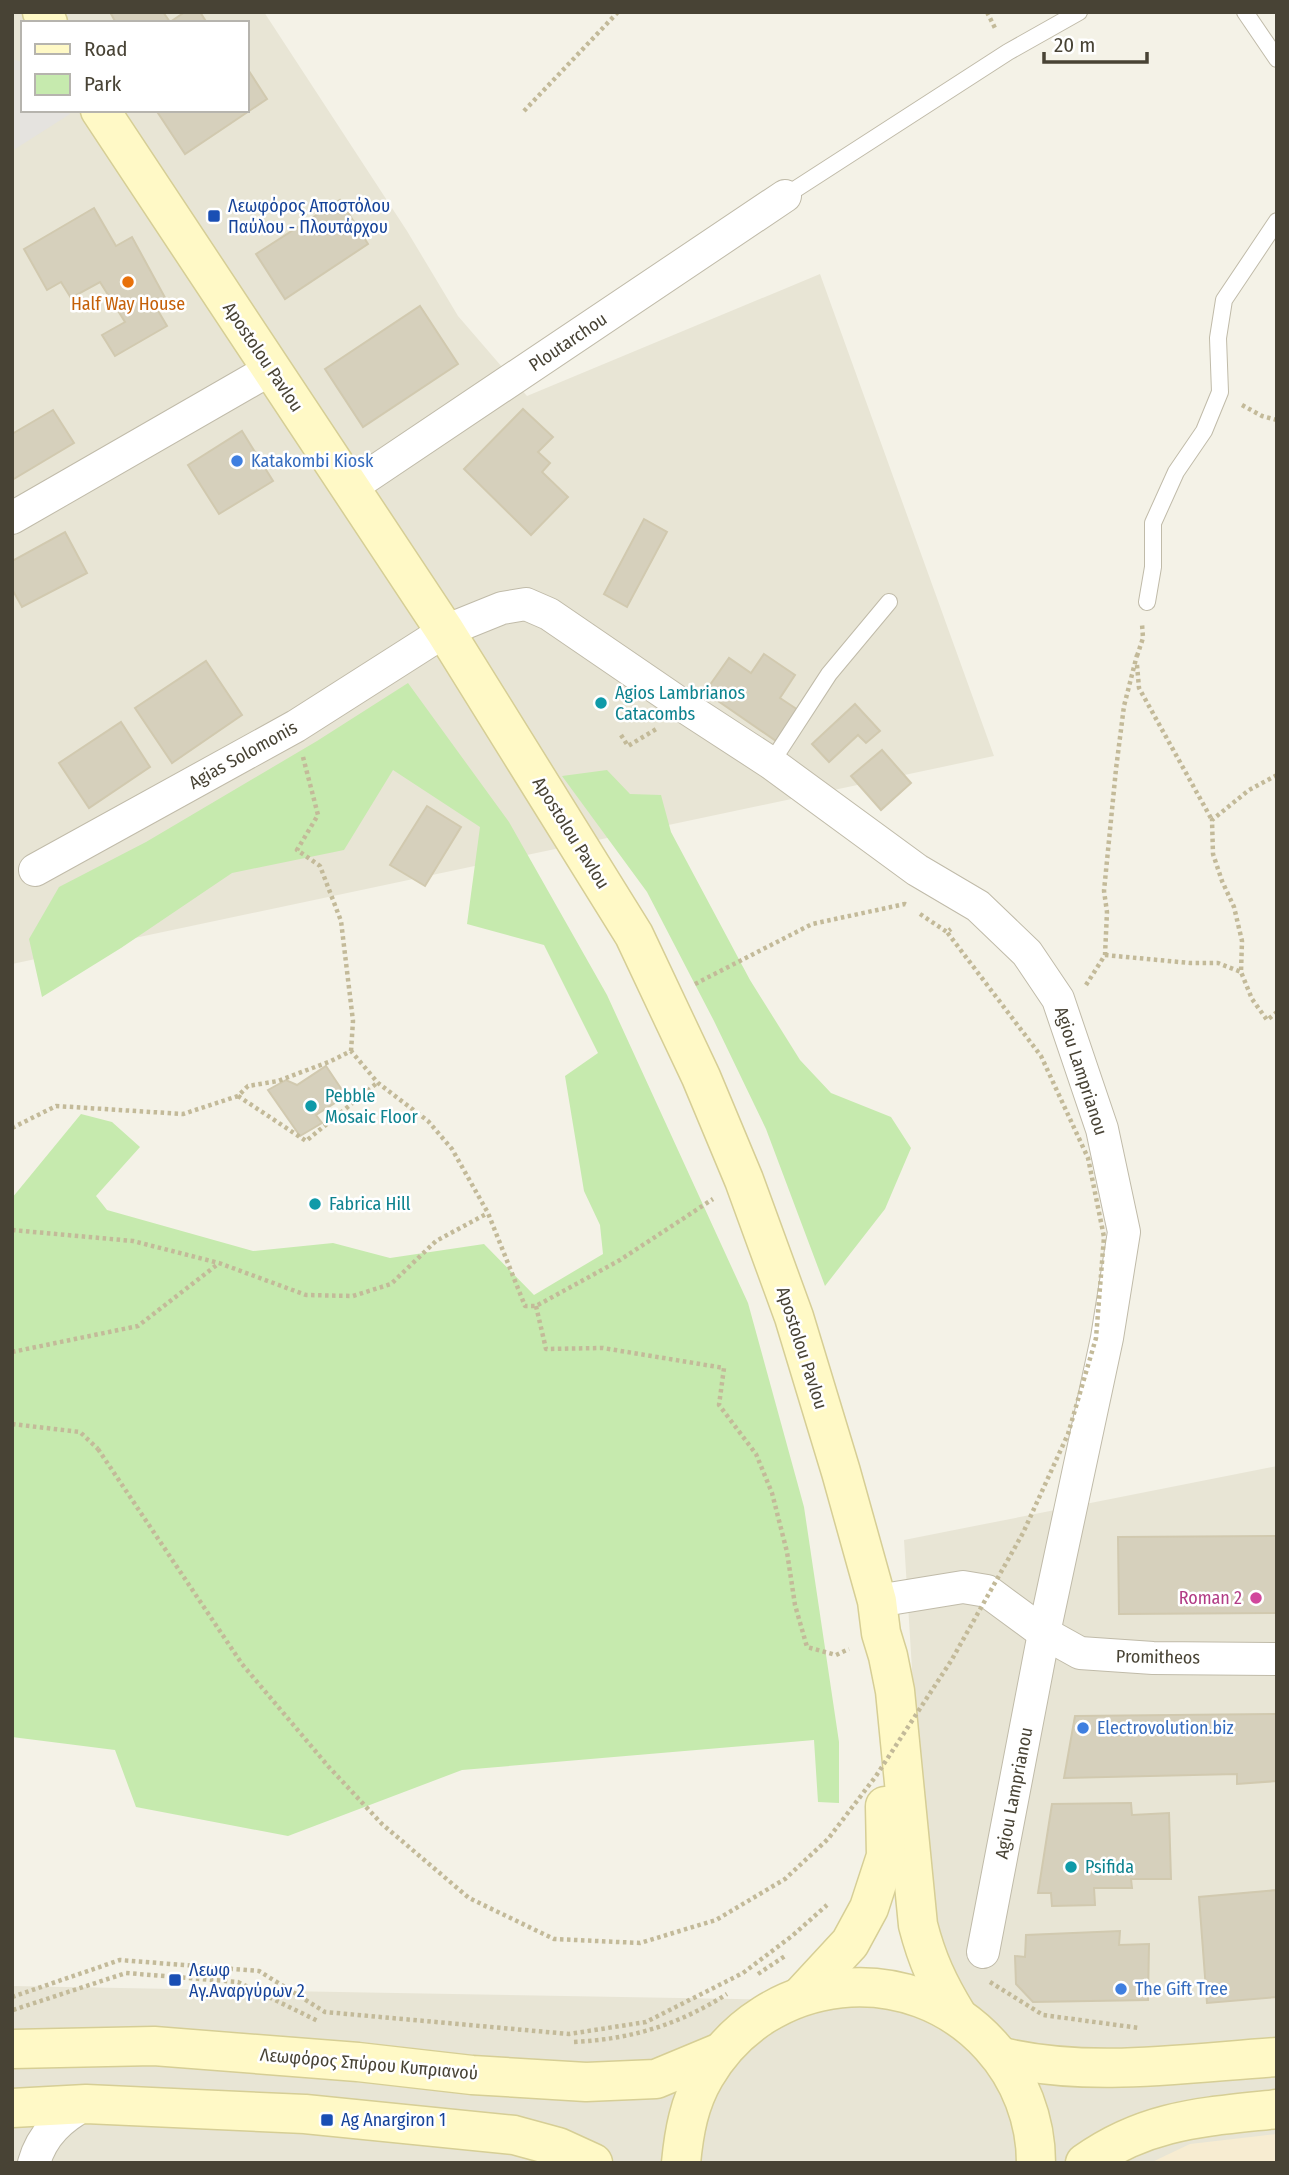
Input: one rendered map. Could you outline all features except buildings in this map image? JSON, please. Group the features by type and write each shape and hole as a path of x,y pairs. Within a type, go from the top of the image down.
{"main road":[{"name":"Apostolou Pavlou","path":"101,112 445,631 634,935 702,1077 744,1180 793,1317 841,1472 879,1617 895,1691 918,1925 935,1979 957,2015"},
{"path":"801,1996 850,1943 869,1908 886,1856 881,1755 870,1702 868,1672 879,1617"},
{"path":"681,2163 684,2133 692,2105 704,2077 721,2052 738,2034 779,2006 801,1996 846,1987 889,1989 929,2000 957,2015 981,2035 1002,2057 1025,2101 1032,2124 1036,2163"},
{"name":"Λεωφόρος Σπύρου Κυπριανού","path":"12,2049 154,2046 358,2062 472,2075 586,2082 656,2078 721,2052"},
{"path":"1002,2057 1029,2064 1104,2067 1277,2057"},
{"path":"12,2108 86,2104 305,2114 514,2135 558,2147 593,2163"},
{"path":"1085,2163 1123,2140 1158,2126 1187,2118 1277,2109"}],"street":[{"name":"Ploutarchou","path":"350,488 785,196"},
{"path":"12,518 271,369"},
{"name":"Agiou Lamprianou","path":"445,631 502,608 526,604 549,614 771,763 917,870 978,906 1027,953 1058,999 1102,1129 1124,1232 1107,1338 1044,1633 985,1966"},
{"name":"Agias Solomonis","path":"35,870 296,726 445,631"},
{"path":"879,1617 963,1587 987,1591 1044,1633"},
{"name":"Promitheos","path":"1044,1633 1080,1653 1153,1658 1277,1659"},
{"path":"34,2163 46,2138 62,2117 86,2104"}],"lane":[{"path":"785,196 1008,52 1079,12"},
{"path":"1245,12 1277,59"},
{"path":"1147,602 1153,567 1153,523 1176,472 1204,431 1220,392 1218,338 1224,300 1277,221"},
{"path":"771,763 830,674 889,602"}],"path":[{"path":"524,111 618,12"},
{"path":"1220,392 1262,416 1277,420"},
{"path":"1083,990 1105,955 1107,912 1104,891 1116,769 1124,706 1143,638 1141,621 1147,602"},
{"path":"1137,655 1139,688 1212,820 1213,854 1234,907 1242,941 1241,972 1252,999 1267,1020 1277,1012"},
{"path":"296,726 318,815 297,850 320,866 341,921 353,1021 351,1051 378,1083 428,1121 452,1149 488,1213 525,1306 536,1306 620,1260 657,1233 744,1180"},
{"path":"621,736 628,746 661,727"},
{"path":"1212,820 1249,790 1277,775"},
{"path":"12,1424 80,1432 98,1449 242,1664 328,1766 382,1824 469,1898 554,1939 640,1943 716,1920 785,1879 828,1839 868,1786 951,1661 1023,1533 1062,1446 1096,1338 1104,1237 1088,1158 1041,1056 947,932 905,904 812,924 665,1000"},
{"path":"1105,955 1190,963 1218,962 1241,972"},
{"path":"12,1128 56,1106 183,1114 238,1096 248,1086 278,1081 351,1051"},
{"path":"238,1096 306,1141 378,1083"},
{"path":"12,1230 133,1241 219,1263 306,1295 353,1296 391,1284 436,1241 488,1213"},
{"path":"12,1352 138,1326 219,1263"},
{"path":"536,1306 546,1349 603,1348 724,1368 719,1405 756,1454 772,1493 787,1552 794,1605 807,1647 836,1655 879,1617"},
{"path":"12,1997 120,1960 259,1971 325,2012 569,2034 646,2022 743,1973 833,1899"},
{"path":"806,1932 810,1919"},
{"path":"753,1978 792,1951"},
{"path":"985,1966 1043,2015 1151,2029"},
{"path":"12,2010 126,1973 238,1982 320,2022"},
{"path":"571,2042 647,2032 696,2013 730,1992"}],"shaded area":[{"path":"12,12 264,12 407,231 458,316 527,396 820,274 994,756 12,964"},
{"path":"12,59 21,61 21,112 70,114 12,151"},
{"path":"1277,1466 1277,2163 12,2163 12,1986 785,2000 915,2006 927,1911 904,1540"},
{"path":"1277,2134 1277,2163 1150,2163 1190,2144"}],"green space":[{"name":"Fabrica Hill","path":"408,683 509,822 607,995 748,1303 804,1507 839,1742 839,1803 818,1802 814,1740 462,1770 288,1836 136,1807 115,1750 12,1737 12,1198 81,1114 112,1122 140,1147 96,1196 107,1210 253,1251 333,1243 390,1258 484,1244 534,1295 603,1254 600,1225 584,1191 565,1076 598,1053 544,945 467,924 480,827 393,770 344,850 232,873 121,948 42,997 29,939 59,887 146,842 317,741"},
{"path":"607,770 630,794 661,795 671,832 750,980 800,1060 831,1093 891,1117 911,1148 885,1209 825,1286 766,1129 714,1021 647,892 562,776"}],"place":[{"name":"Λεωφόρος Αποστόλου Παύλου - Πλουτάρχου","path":"214,216"},
{"name":"Half Way House","path":"128,282"},
{"name":"Katakombi Kiosk","path":"237,461"},
{"name":"Agios Lambrianos Catacombs","path":"601,703"},
{"name":"Pebble Mosaic Floor","path":"311,1106"},
{"name":"Fabrica Hill","path":"315,1204"},
{"name":"Roman 2","path":"1256,1598"},
{"name":"Electrovolution.biz","path":"1083,1728"},
{"name":"Psifida","path":"1071,1867"},
{"name":"Λεωφ Αγ.Αναργύρων 2","path":"175,1980"},
{"name":"The Gift Tree","path":"1121,1989"},
{"name":"Ag Anargiron 1","path":"327,2120"}]}
